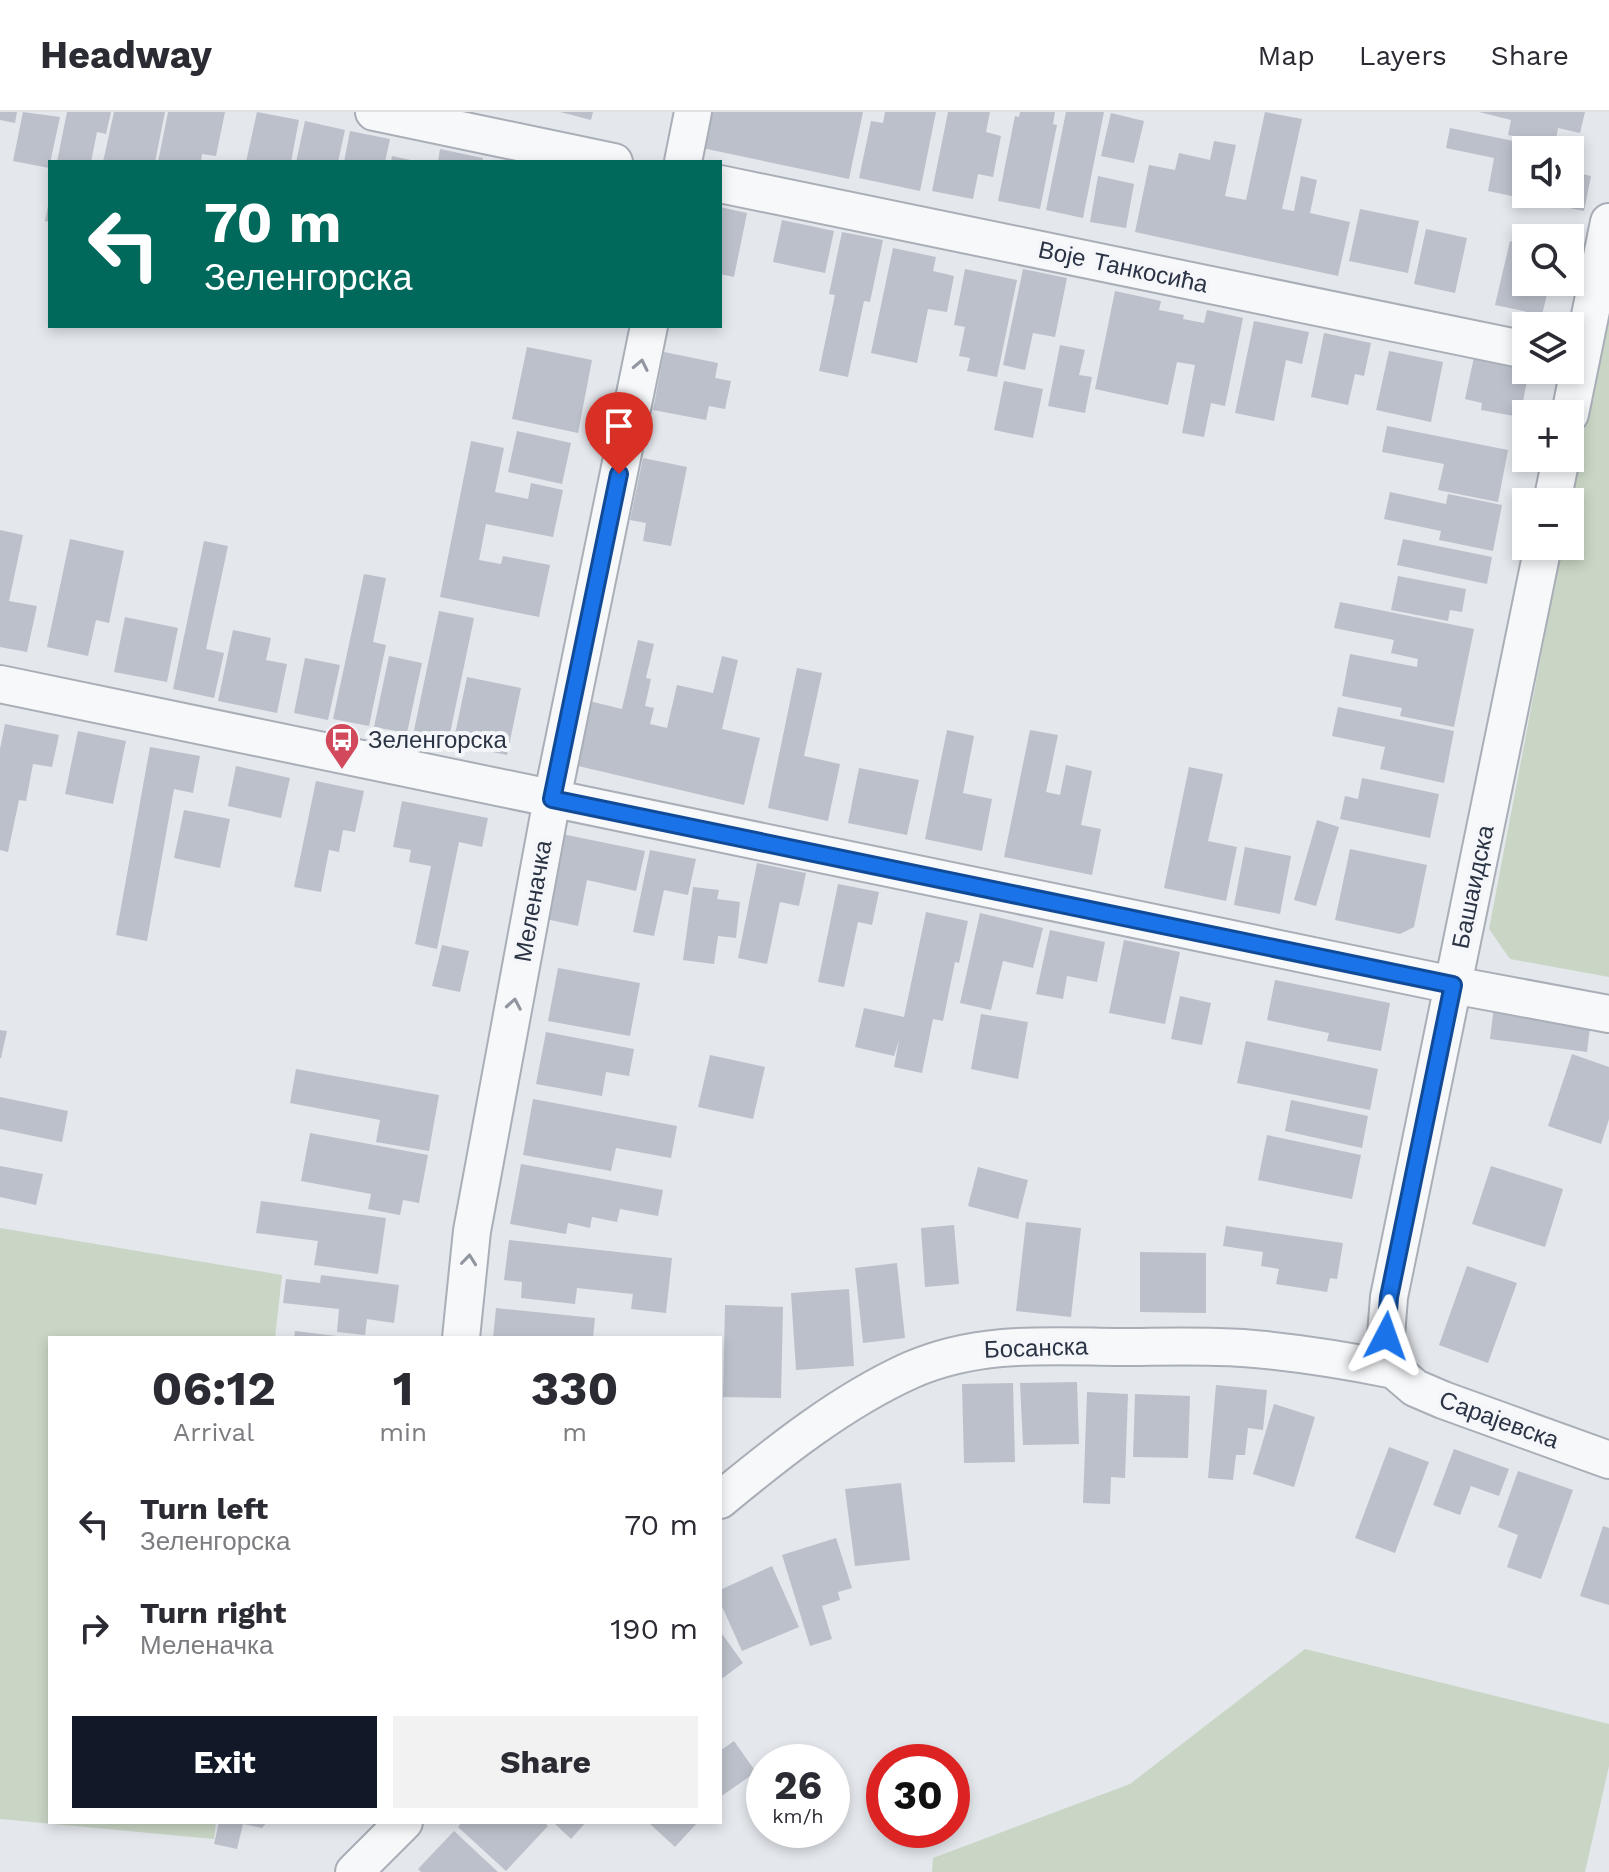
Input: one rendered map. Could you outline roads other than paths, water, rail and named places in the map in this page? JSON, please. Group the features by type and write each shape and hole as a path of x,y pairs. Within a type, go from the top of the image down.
{"street":[{"path":"374,112 604,160"},
{"path":"683,160 693,112"},
{"name":"Воје Танкосића","path":"722,184 1512,347"},
{"path":"1584,323 1609,222"},
{"name":"Меленачка","path":"461,1336 472,1231 552,799 649,328"},
{"name":"Башаидска","path":"1394,1370 1386,1336 1389,1297 1540,560"},
{"path":"0,684 1453,985 1609,1014"},
{"name":"Босанска","path":"722,1498 772,1459 873,1390 913,1370 974,1349 1016,1345 1240,1348 1325,1357 1394,1370"},
{"name":"Сарајевска","path":"1394,1370 1415,1388 1443,1400 1609,1460"},
{"path":"354,1872 402,1824"}],"place":[{"name":"Зеленгорска","path":"342,771"}]}
